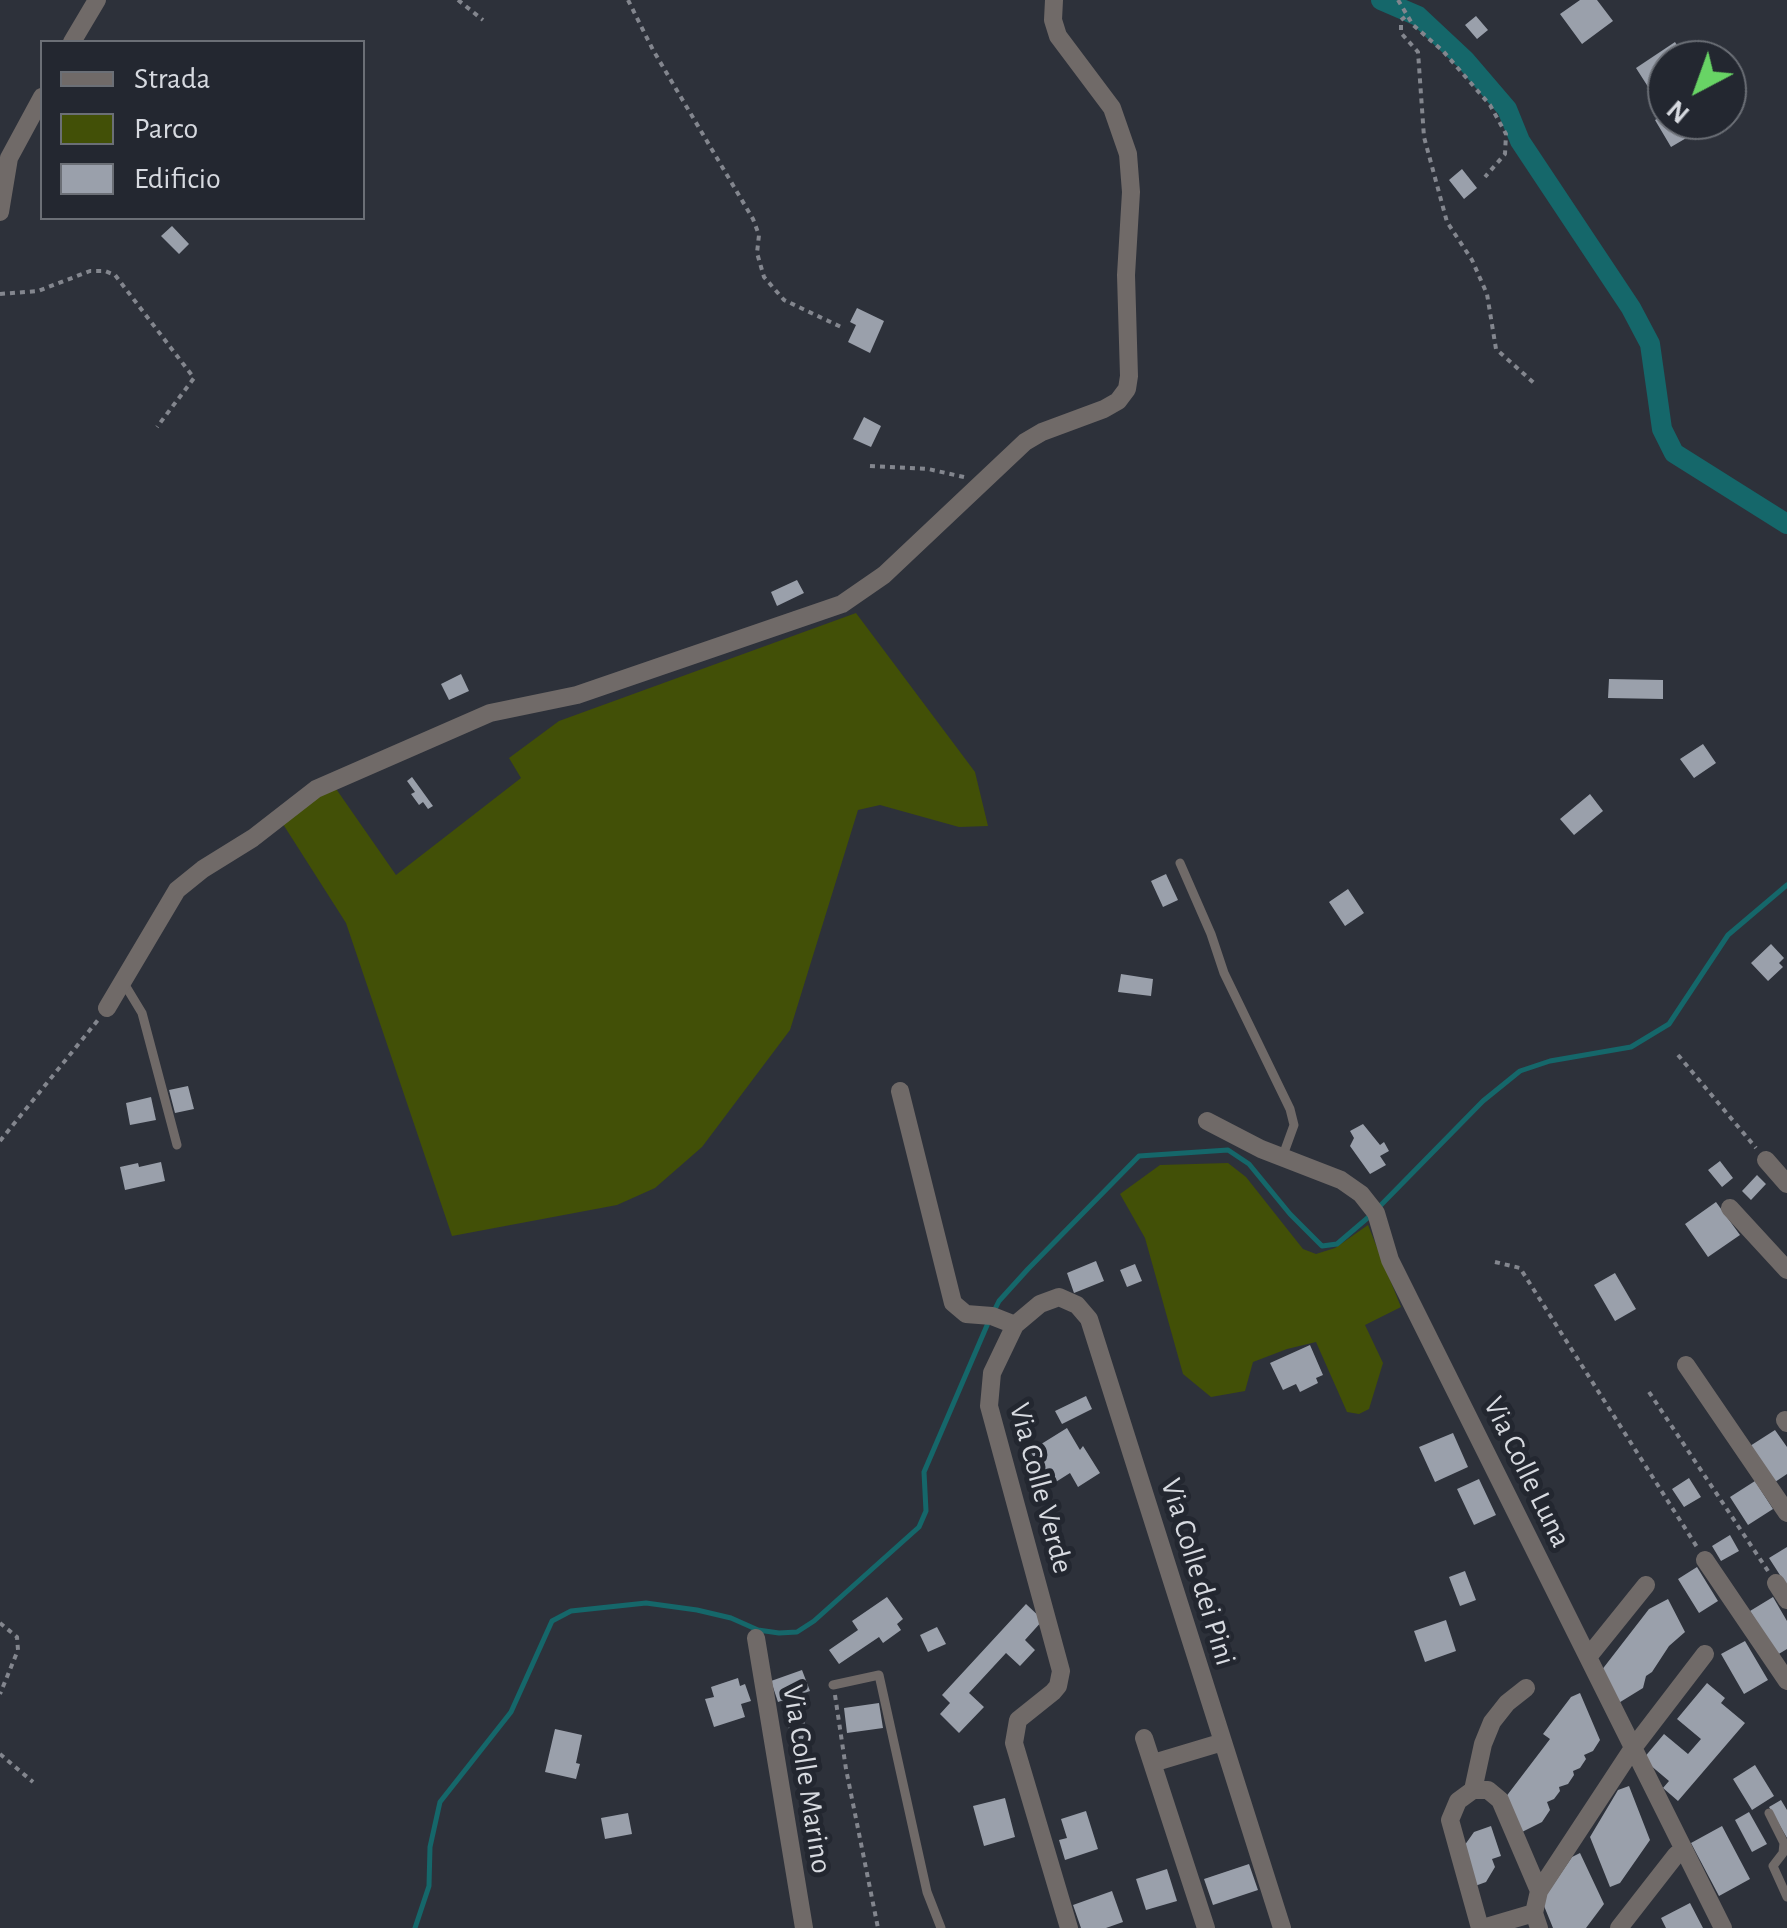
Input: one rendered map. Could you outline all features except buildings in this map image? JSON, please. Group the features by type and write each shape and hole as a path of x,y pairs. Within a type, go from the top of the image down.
{"street":[{"path":"73,40 97,0"},
{"path":"107,1008 177,890 316,789 490,713 590,690 842,604 884,575 983,479 1034,436 1112,406 1123,395 1128,381 1128,154 1112,108 1058,36 1053,20 1054,0"},
{"path":"0,212 9,158 40,101"},
{"path":"900,1091 951,1299 962,1312 999,1319"},
{"name":"Via Colle Luna","path":"1207,1121 1346,1184 1376,1212 1390,1260 1723,1928"},
{"path":"1766,1160 1787,1184"},
{"path":"1730,1208 1787,1270"},
{"name":"Via Colle dei Pini","path":"999,1319 1059,1297 1078,1305 1089,1319 1282,1928"},
{"name":"Via Colle Verde","path":"999,1319 989,1406 1061,1671 1053,1692 1018,1720 1014,1743 1070,1928"},
{"path":"1686,1365 1787,1514"},
{"path":"1705,1560 1787,1681"},
{"path":"1588,1657 1646,1585"},
{"name":"Via Colle Marino","path":"756,1638 804,1928"},
{"path":"1526,1688 1506,1703 1492,1722 1473,1790 1456,1805 1450,1825 1481,1928 1536,1921 1539,1891 1633,1748 1705,1654"},
{"path":"1144,1738 1206,1928"},
{"path":"1153,1763 1223,1742"},
{"path":"1473,1790 1488,1790 1500,1800 1539,1891"},
{"path":"1620,1928 1676,1855"}],"lane":[{"path":"1180,863 1224,974 1290,1110 1294,1124 1282,1158"},
{"path":"122,980 142,1013 177,1146"},
{"path":"833,1686 879,1674 927,1892 940,1928"},
{"path":"1769,1813 1784,1842 1783,1853 1772,1866 1787,1897"}],"path":[{"path":"458,0 482,20"},
{"path":"628,0 753,219 764,278 784,300 841,328"},
{"path":"1398,0 1406,17 1443,51 1490,105 1506,134 1505,154 1484,177"},
{"path":"1406,17 1401,20 1401,33 1418,52 1424,137 1447,222 1472,260 1487,294 1496,349 1534,383"},
{"path":"0,294 38,291 90,271 106,271 116,276 194,378 157,427"},
{"path":"870,466 928,469 983,479"},
{"path":"0,1141 107,1008"},
{"path":"1678,1056 1766,1160"},
{"path":"1495,1262 1520,1268 1705,1560"},
{"path":"1649,1392 1782,1592"},
{"path":"0,1623 17,1638 18,1650 0,1694"},
{"path":"833,1686 878,1928"},
{"path":"0,1754 33,1782"}],"green space":[{"path":"856,613 975,772 988,826 959,827 880,805 858,810 790,1030 702,1147 655,1188 617,1205 452,1236 346,923 281,821 332,783 396,875 521,778 509,758 559,721"},
{"path":"1228,1163 1246,1177 1303,1249 1316,1254 1335,1248 1368,1225 1401,1307 1365,1325 1383,1363 1369,1409 1359,1414 1347,1412 1316,1342 1253,1362 1245,1391 1211,1397 1183,1374 1145,1238 1120,1194 1160,1165"}],"waterway":[{"path":"1381,0 1418,16 1465,60 1507,109 1520,141 1631,308 1650,344 1662,429 1674,453 1787,524"},
{"path":"1379,1207 1483,1101 1520,1071 1550,1061 1631,1047 1669,1024 1728,935 1787,885"},
{"path":"993,1313 1028,1269 1139,1156 1228,1150 1249,1164 1322,1246 1337,1244 1371,1215"},
{"path":"415,1928 429,1886 430,1847 440,1802 511,1712 552,1621 571,1611 646,1603 697,1610 779,1633 797,1632 814,1621 919,1527 926,1511 924,1472 988,1323"}]}
